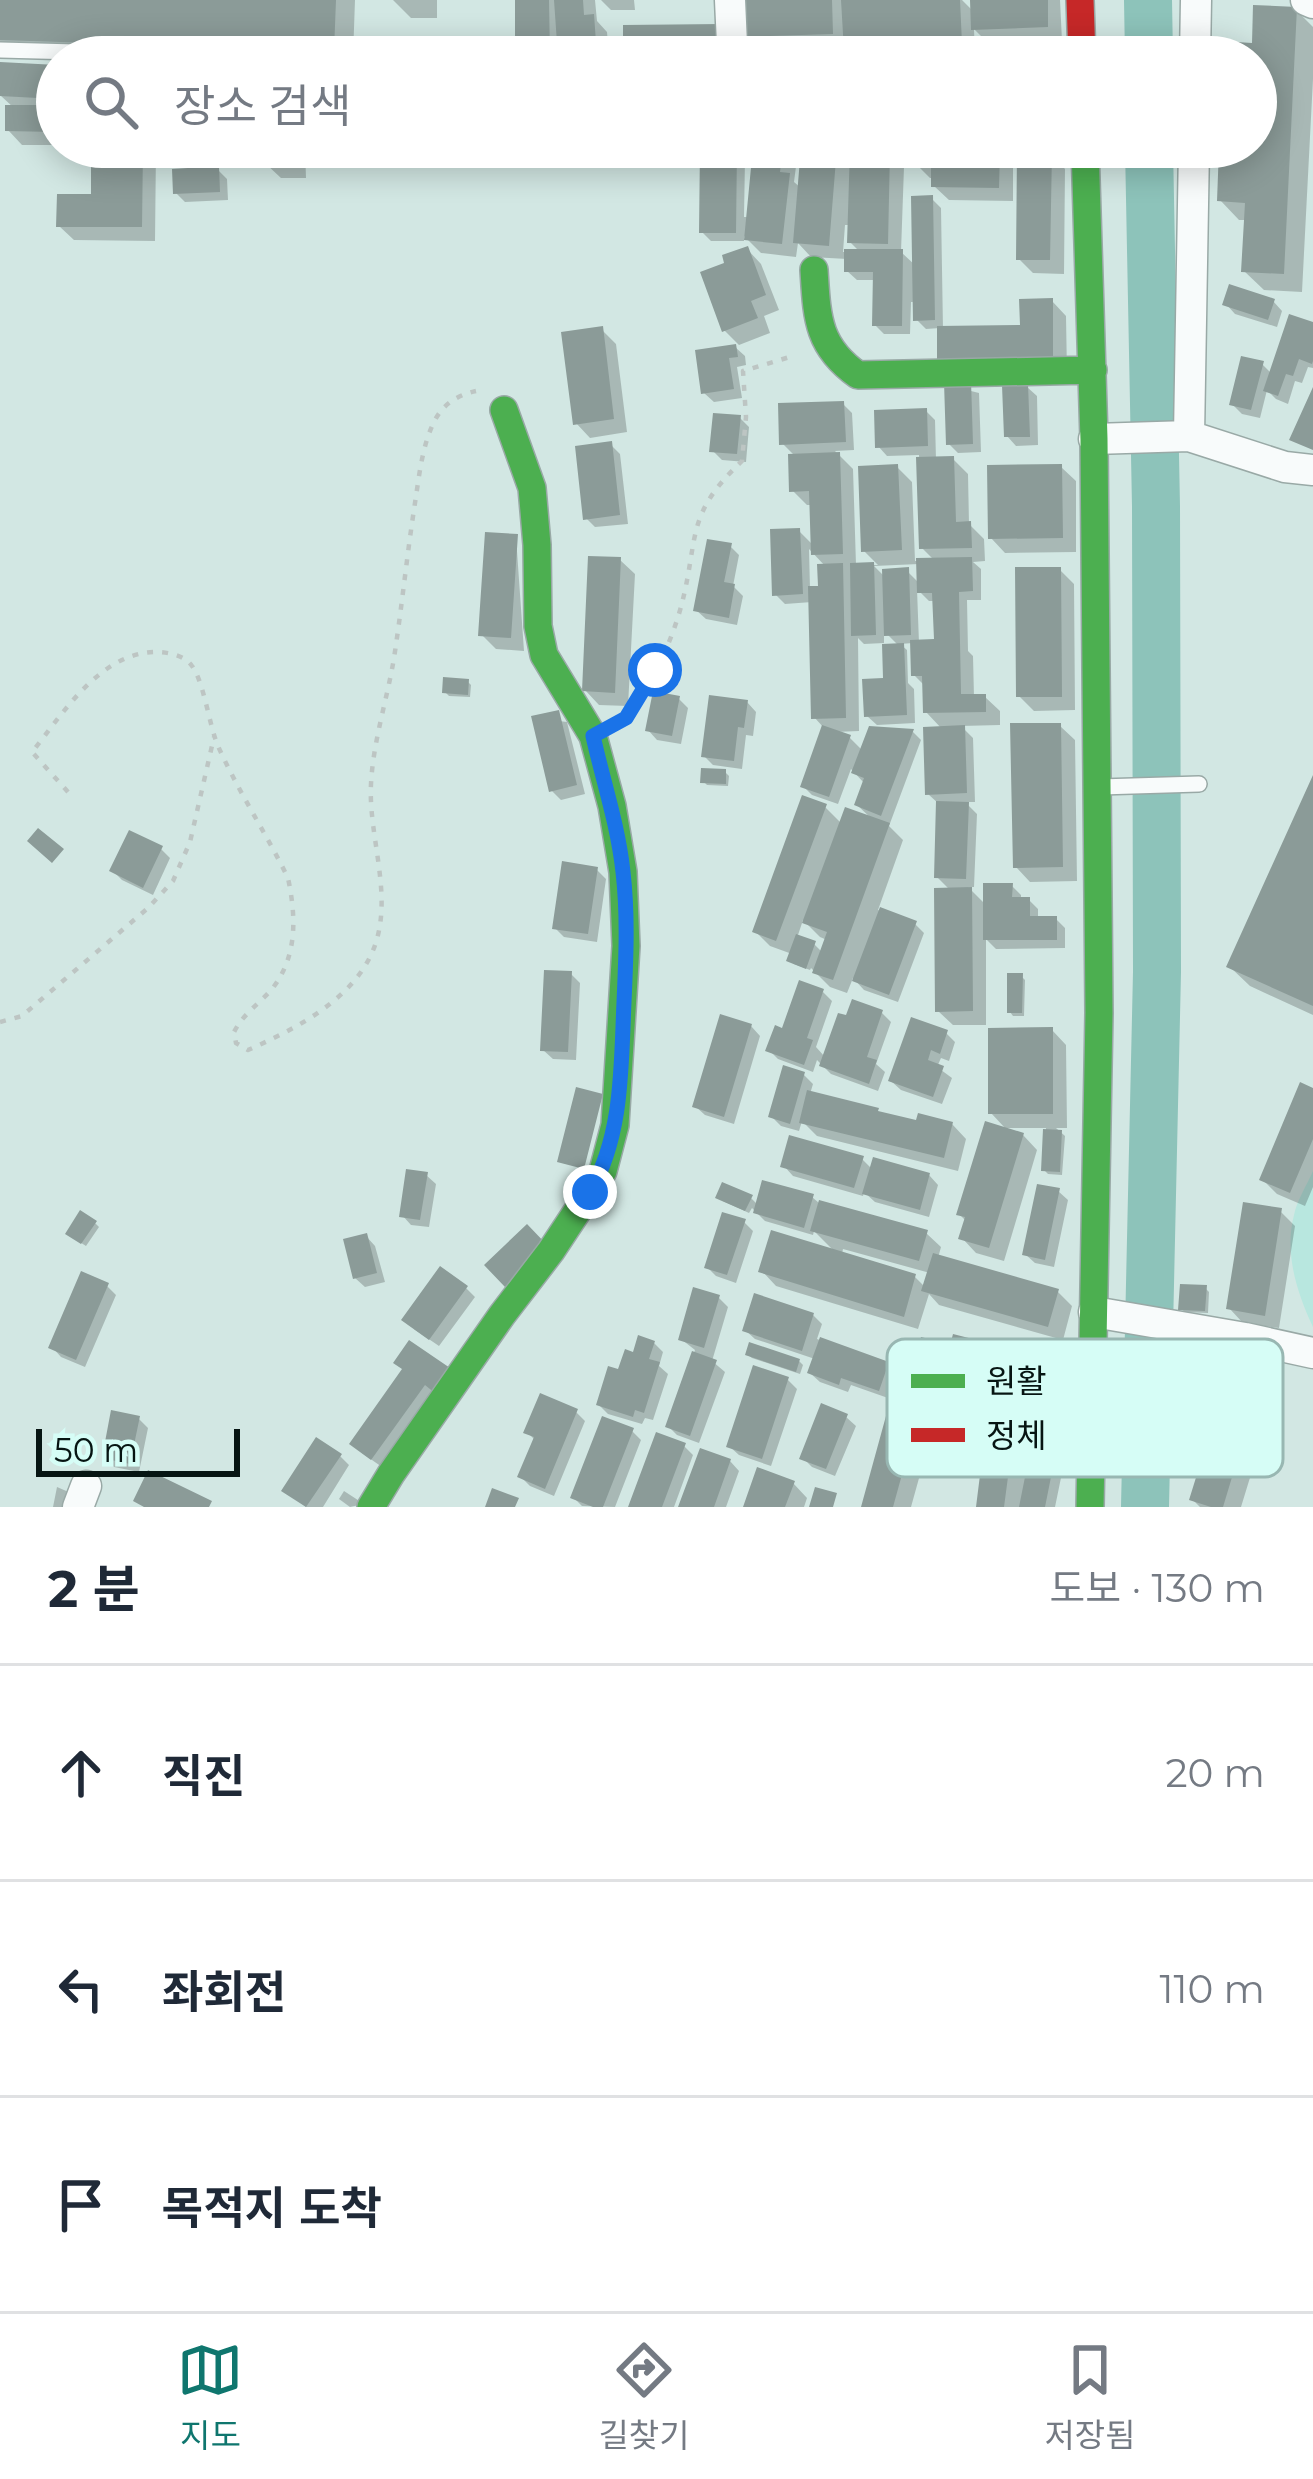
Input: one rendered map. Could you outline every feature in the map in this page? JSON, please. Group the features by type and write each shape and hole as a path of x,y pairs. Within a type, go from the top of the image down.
{"street":[{"path":"730,0 732,36"},
{"path":"1080,0 1081,36"},
{"path":"1195,36 1196,0"},
{"path":"1086,168 1093,370 1107,1339"},
{"path":"1189,436 1194,168"},
{"path":"814,270 818,329 841,365 858,375 1093,370"},
{"path":"371,1507 603,1171 615,1125 626,946 623,872 593,736 544,655 538,626 532,488 504,410"},
{"path":"1094,439 1189,436 1313,470"},
{"path":"1109,1314 1244,1339"},
{"path":"1283,1347 1313,1353"},
{"path":"1090,1507 1093,1477"}],"lane":[{"path":"0,50 36,51"},
{"path":"1097,787 1199,784"}],"path":[{"path":"593,736 626,718 655,670 682,603 693,534 703,506 742,461 743,371 827,348"},
{"path":"68,792 32,752 96,675 138,653 183,658 195,669 214,737 288,878 292,897 294,941 287,964 275,985 242,1018 234,1032 236,1043 248,1050 294,1029 334,1000 370,956 379,926 370,787 428,440 434,420 460,394 476,391 494,396 504,410"},
{"path":"0,1022 22,1016 148,908 173,880 190,842 214,737"}],"green space":[{"path":"1313,1171 1313,1327 1297,1287 1290,1244 1295,1209"}],"building":[{"path":"0,0 336,0 335,36 0,40"},
{"path":"515,0 549,0 550,36 515,36"},
{"path":"554,0 583,0 584,15 594,14 596,36 557,36"},
{"path":"739,0 832,0 833,34 740,36"},
{"path":"841,0 960,0 962,36 843,36"},
{"path":"970,0 1048,0 1048,27 971,30"},
{"path":"1253,5 1297,7 1284,274 1241,272 1245,203 1217,201 1218,168 1277,168 1277,36 1252,36"},
{"path":"722,24 722,36 623,36 623,25"},
{"path":"0,62 36,64 36,98 0,96"},
{"path":"5,105 36,105 36,132 5,131"},
{"path":"91,168 143,168 142,227 56,227 57,194 91,194"},
{"path":"219,168 220,192 173,194 172,169"},
{"path":"700,168 737,168 736,233 699,233"},
{"path":"751,168 780,168 780,172 790,173 782,244 744,240"},
{"path":"799,168 835,168 829,246 793,243"},
{"path":"849,168 890,168 888,244 847,243"},
{"path":"931,168 1000,168 999,188 931,187"},
{"path":"1017,168 1052,168 1050,260 1016,260"},
{"path":"933,195 935,320 913,321 911,196"},
{"path":"748,246 766,295 751,301 758,318 722,332 700,272 724,263 722,255"},
{"path":"844,249 903,249 902,326 872,326 873,272 844,272"},
{"path":"1229,284 1275,299 1268,320 1222,305"},
{"path":"1053,298 1053,360 937,361 937,326 1020,325 1019,299"},
{"path":"1289,314 1313,322 1313,361 1299,359 1293,376 1286,374 1278,396 1263,391"},
{"path":"603,326 614,419 573,425 561,332"},
{"path":"736,344 738,357 729,358 734,389 701,394 695,350"},
{"path":"1241,356 1264,361 1251,410 1229,405"},
{"path":"971,381 973,444 946,445 944,382"},
{"path":"1028,384 1030,437 1004,437 1002,385"},
{"path":"1313,387 1313,450 1289,440"},
{"path":"844,401 846,442 779,445 778,403"},
{"path":"927,408 928,446 875,448 874,410"},
{"path":"713,413 741,415 737,454 709,452"},
{"path":"612,441 620,515 583,520 575,446"},
{"path":"840,452 843,554 811,555 809,491 789,492 788,454"},
{"path":"954,456 956,522 971,521 972,548 919,549 916,457"},
{"path":"898,464 902,550 861,552 858,466"},
{"path":"1062,464 1063,538 988,539 987,465"},
{"path":"800,528 803,594 772,596 770,529"},
{"path":"485,532 518,534 511,638 478,636"},
{"path":"707,539 732,543 724,582 735,584 729,618 693,611"},
{"path":"588,556 621,557 615,693 582,691"},
{"path":"972,557 973,591 959,592 961,694 986,694 986,712 923,713 922,676 911,676 910,640 934,639 932,593 917,593 916,558"},
{"path":"874,562 876,635 851,636 850,563"},
{"path":"843,563 846,718 811,719 808,586 818,586 817,564"},
{"path":"909,567 911,635 884,636 882,569"},
{"path":"1015,567 1061,567 1062,697 1016,697"},
{"path":"904,643 907,715 864,717 862,679 883,678 882,644"},
{"path":"443,677 469,679 468,695 442,693"},
{"path":"653,691 680,696 672,736 645,731"},
{"path":"709,695 748,700 744,728 738,727 734,761 701,757"},
{"path":"559,710 577,785 549,792 531,716"},
{"path":"1010,723 1061,723 1063,867 1013,868"},
{"path":"822,725 851,735 829,797 800,787"},
{"path":"965,725 967,793 925,795 923,727"},
{"path":"869,726 914,729 881,816 854,805 864,778 851,773"},
{"path":"701,768 726,769 726,784 700,783"},
{"path":"1313,775 1313,1006 1226,967"},
{"path":"802,795 827,804 776,941 752,932"},
{"path":"936,801 969,802 966,879 934,878"},
{"path":"845,807 890,823 833,980 812,973 827,932 802,923"},
{"path":"38,828 64,849 52,863 27,841"},
{"path":"129,830 163,846 143,888 109,871"},
{"path":"562,861 598,867 588,934 552,929"},
{"path":"983,883 1013,883 1012,897 1030,897 1030,916 1057,916 1057,940 983,940"},
{"path":"972,887 973,1011 935,1012 934,888"},
{"path":"880,907 917,921 889,995 852,981"},
{"path":"796,934 816,941 806,969 786,961"},
{"path":"544,970 572,971 568,1052 540,1051"},
{"path":"1007,973 1023,973 1022,1013 1007,1013"},
{"path":"799,980 824,989 807,1038 813,1040 804,1065 765,1051 775,1025 782,1028"},
{"path":"852,999 883,1010 867,1057 877,1060 869,1084 819,1066 838,1013 846,1015"},
{"path":"720,1014 752,1024 724,1117 692,1107"},
{"path":"911,1017 948,1030 940,1054 931,1050 928,1060 944,1066 933,1097 888,1081"},
{"path":"1053,1027 1053,1114 988,1114 988,1028"},
{"path":"783,1065 805,1072 790,1124 768,1117"},
{"path":"1300,1082 1313,1088 1313,1139 1290,1193 1259,1180"},
{"path":"576,1087 603,1094 584,1169 557,1162"},
{"path":"807,1090 916,1120 918,1113 953,1122 944,1158 799,1123"},
{"path":"985,1121 1024,1133 989,1248 958,1239 965,1217 956,1215"},
{"path":"1043,1129 1062,1130 1060,1172 1041,1171"},
{"path":"789,1135 864,1156 854,1188 780,1167"},
{"path":"873,1157 930,1173 920,1210 862,1194"},
{"path":"406,1169 428,1172 420,1220 399,1217"},
{"path":"762,1180 814,1194 804,1228 753,1213"},
{"path":"722,1182 753,1195 745,1211 715,1198"},
{"path":"1037,1184 1060,1188 1045,1260 1022,1255"},
{"path":"819,1200 928,1230 919,1261 810,1231"},
{"path":"1243,1202 1282,1208 1265,1316 1226,1309"},
{"path":"80,1210 97,1221 81,1244 65,1234"},
{"path":"722,1212 746,1219 727,1275 704,1268"},
{"path":"527,1224 548,1246 505,1287 484,1265"},
{"path":"771,1230 916,1274 904,1317 758,1272"},
{"path":"367,1233 377,1273 353,1279 343,1239"},
{"path":"933,1253 1059,1289 1048,1327 921,1291"},
{"path":"440,1266 468,1286 429,1340 401,1320"},
{"path":"81,1271 109,1283 76,1360 48,1348"},
{"path":"1180,1284 1207,1285 1205,1311 1178,1310"},
{"path":"693,1287 720,1295 704,1348 678,1340"},
{"path":"754,1293 814,1313 802,1351 742,1331"},
{"path":"638,1335 655,1341 649,1359 660,1362 644,1413 635,1410 633,1417 596,1405 608,1366 618,1369 625,1349 633,1352"},
{"path":"820,1337 887,1361 879,1391 841,1378 839,1385 807,1373"},
{"path":"409,1340 453,1370 436,1394 425,1385 371,1460 349,1444 402,1369 393,1363"},
{"path":"749,1342 800,1359 796,1372 745,1355"},
{"path":"692,1351 717,1360 690,1436 665,1427"},
{"path":"753,1365 789,1377 762,1459 726,1447"},
{"path":"540,1393 578,1409 545,1489 517,1477 534,1437 523,1433"},
{"path":"821,1403 848,1414 826,1469 799,1459"},
{"path":"111,1410 140,1416 130,1464 102,1458"},
{"path":"887,1412 887,1477 901,1477 893,1507 861,1507"},
{"path":"602,1416 634,1428 603,1507 593,1507 570,1498"},
{"path":"656,1432 686,1443 662,1507 628,1507"},
{"path":"316,1437 342,1454 306,1507 281,1491"},
{"path":"700,1448 731,1459 714,1507 678,1507"},
{"path":"757,1467 795,1481 785,1507 743,1507"},
{"path":"148,1470 212,1501 209,1507 144,1507 133,1501"},
{"path":"980,1477 1008,1477 1004,1507 976,1507"},
{"path":"1025,1477 1051,1477 1045,1507 1019,1507"},
{"path":"1196,1477 1232,1477 1223,1507 1189,1500"},
{"path":"815,1487 837,1493 833,1507 809,1507"},
{"path":"492,1488 519,1498 515,1507 485,1507"}],"waterway":[{"path":"1148,0 1149,36"},
{"path":"1149,168 1157,972 1149,1339"},
{"path":"1145,1507 1146,1477"}],"traffic: fast":[{"path":"1086,168 1094,439 1099,1013 1093,1339"},
{"path":"814,270 818,316 827,341 858,375 1093,370"},
{"path":"371,1507 590,1192 603,1171 615,1125 626,946 623,872 593,736 544,655 538,626 532,488 504,410"},
{"path":"1090,1507 1091,1477"}],"traffic: jam":[{"path":"1080,0 1081,36"}],"route":[{"path":"590,1192 603,1171 615,1125 626,946 623,872 593,736 626,718 655,670"}]}
